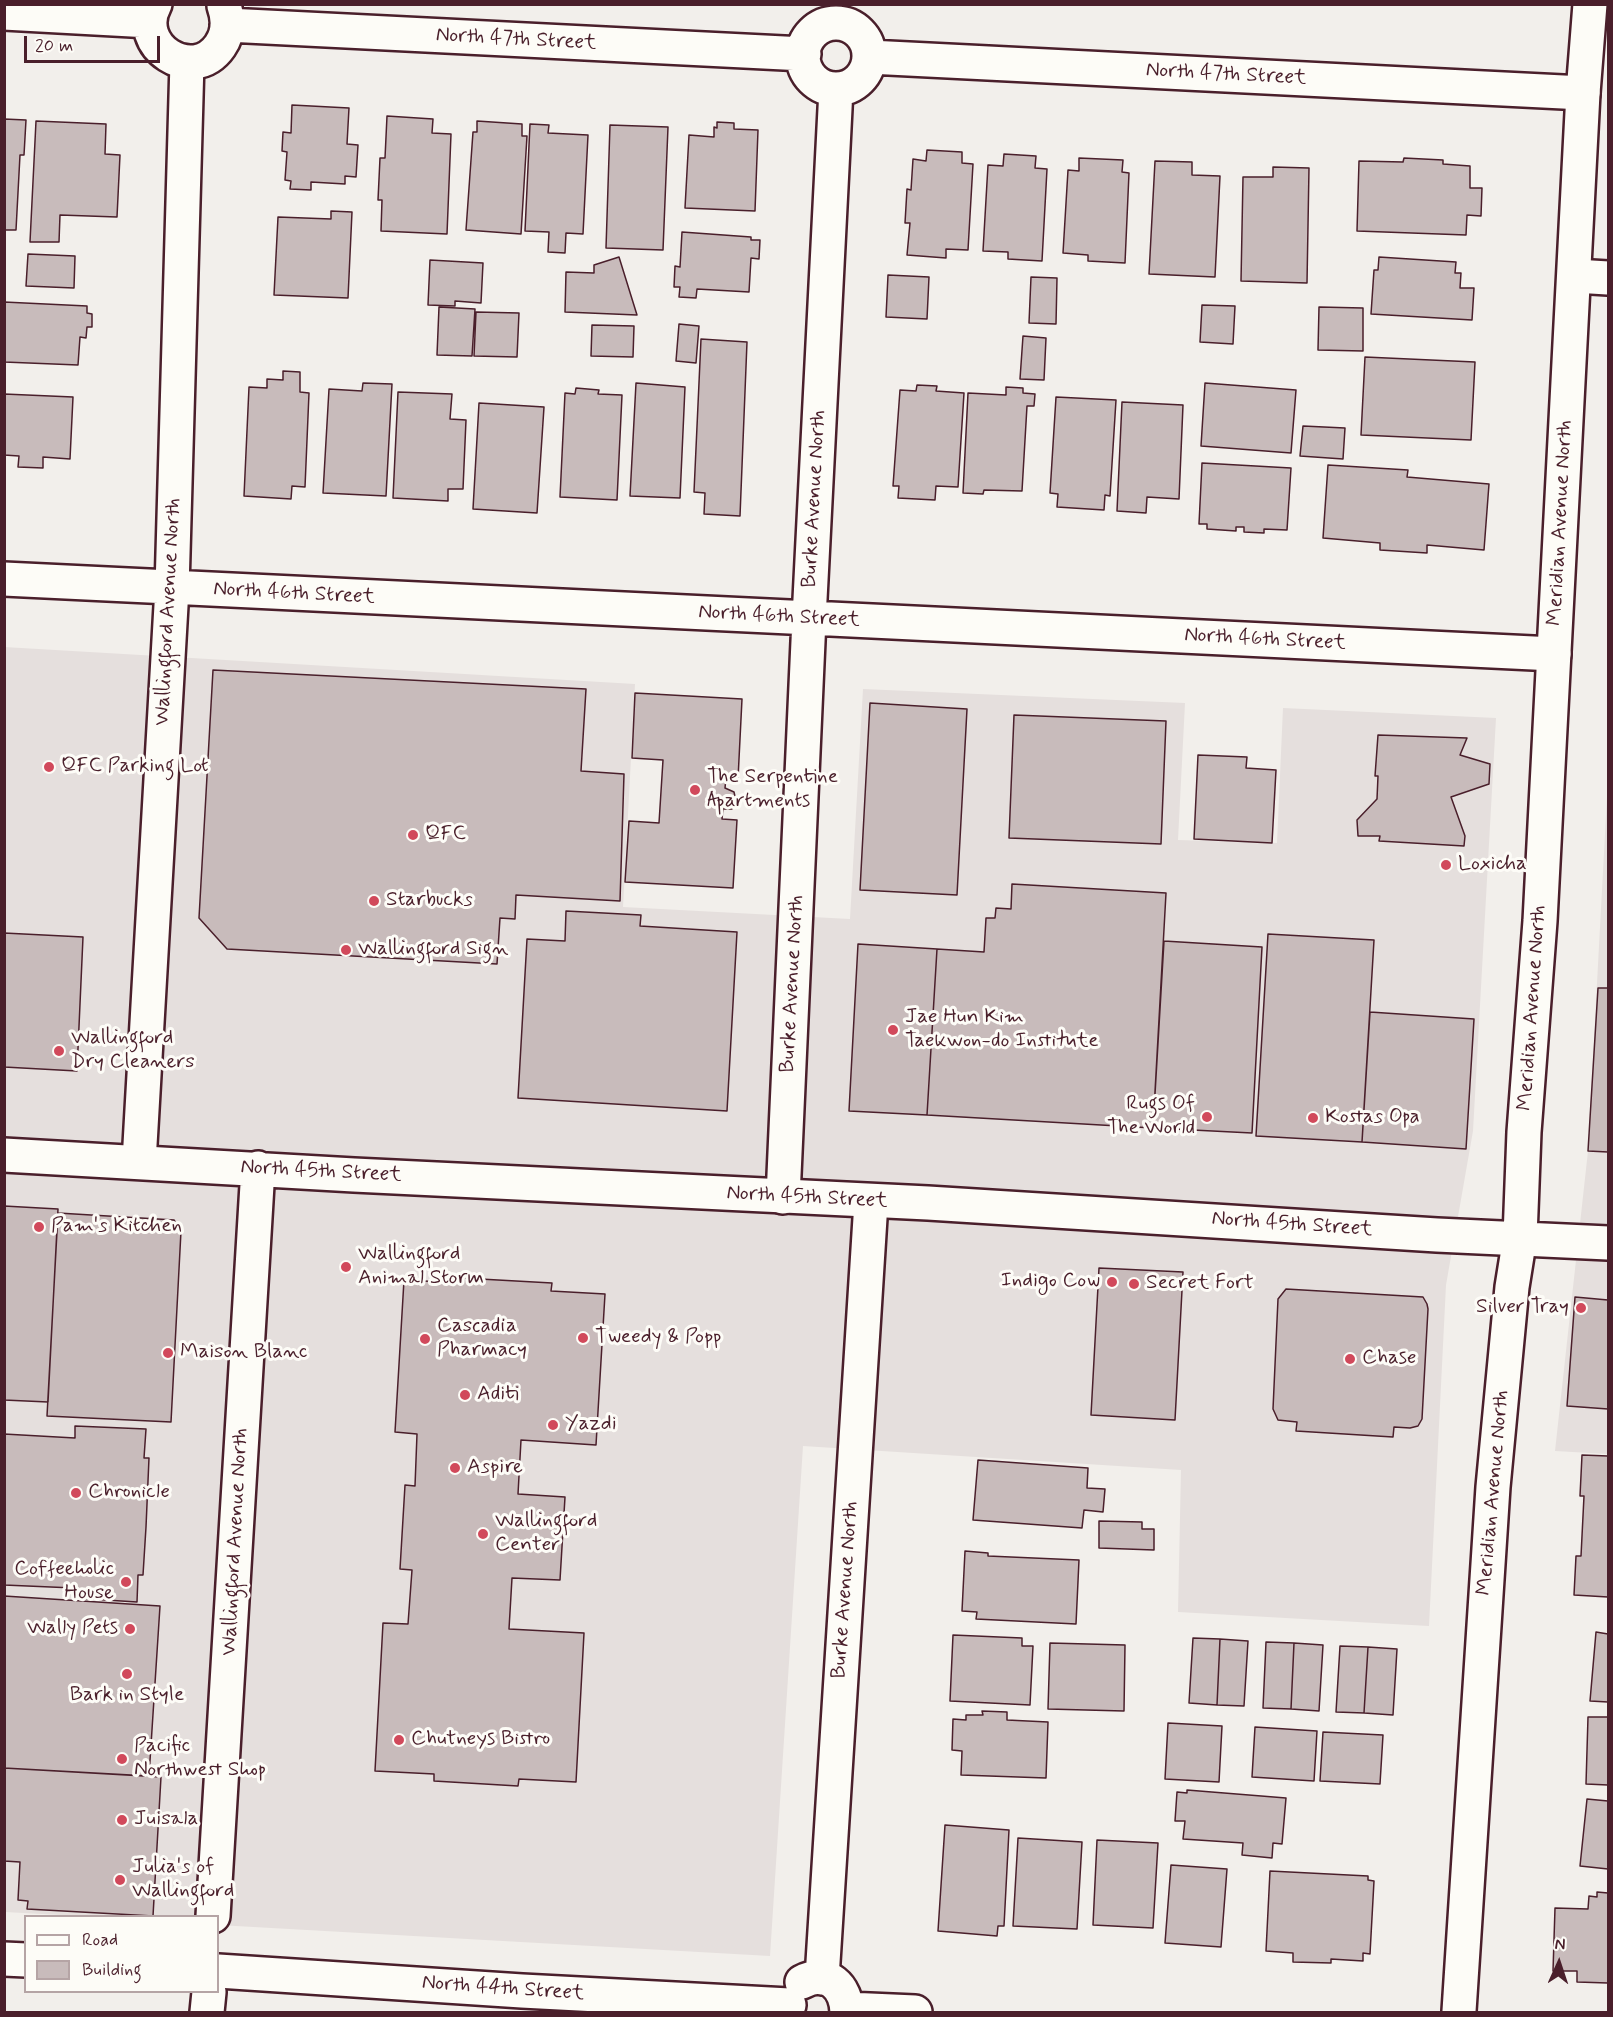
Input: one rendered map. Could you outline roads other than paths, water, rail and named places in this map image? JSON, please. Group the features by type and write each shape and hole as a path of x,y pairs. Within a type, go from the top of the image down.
{"street":[{"name":"Meridian Avenue North","path":"1456,2012 1493,1487 1512,1287 1520,1238 1524,1132 1540,921 1583,93 1590,4"},
{"path":"4,13 153,13 151,35 157,46 167,56 193,63 206,59 217,51 224,41 225,15"},
{"path":"838,14 865,39 869,57 867,71 860,80 852,86 830,89 812,78 805,69 804,48 816,30 838,14"},
{"name":"North 47th Street","path":"225,15 804,54"},
{"name":"North 47th Street","path":"869,57 1583,93"},
{"name":"Wallingford Avenue North","path":"139,1162 172,588 188,62"},
{"name":"Burke Avenue North","path":"783,1197 836,89"},
{"path":"1575,276 1608,278"},
{"name":"North 46th Street","path":"4,579 1554,654"},
{"name":"North 45th Street","path":"4,1155 1190,1218 1437,1235 1608,1243"},
{"name":"Wallingford Avenue North","path":"213,1915 258,1168"},
{"name":"Burke Avenue North","path":"822,1978 871,1202"},
{"path":"4,1959 24,1960"},
{"name":"North 44th Street","path":"219,1971 789,2009"},
{"path":"789,2009 793,1991 799,1984 808,1979 822,1978 828,1979 844,1992 847,2011 915,2013"},
{"path":"207,2013 209,1993"}],"place":[{"name":"QFC Parking Lot","path":"49,767"},
{"name":"The Serpentine Apartments","path":"695,790"},
{"name":"QFC","path":"413,835"},
{"name":"Loxicha","path":"1446,865"},
{"name":"Starbucks","path":"374,901"},
{"name":"Wallingford Sign","path":"346,950"},
{"name":"Jae Hun Kim Taekwon-do Institute","path":"893,1030"},
{"name":"Wallingford Dry Cleaners","path":"59,1051"},
{"name":"Rugs Of The World","path":"1207,1117"},
{"name":"Kostas Opa","path":"1313,1118"},
{"name":"Pam's Kitchen","path":"39,1227"},
{"name":"Wallingford Animal Storm","path":"346,1267"},
{"name":"Indigo Cow","path":"1112,1282"},
{"name":"Secret Fort","path":"1134,1284"},
{"name":"Silver Tray","path":"1581,1308"},
{"name":"Tweedy & Popp","path":"583,1338"},
{"name":"Cascadia Pharmacy","path":"425,1339"},
{"name":"Maison Blanc","path":"168,1353"},
{"name":"Chase","path":"1350,1359"},
{"name":"Aditi","path":"465,1395"},
{"name":"Yazdi","path":"553,1425"},
{"name":"Aspire","path":"455,1468"},
{"name":"Chronicle","path":"76,1493"},
{"name":"Wallingford Center","path":"483,1534"},
{"name":"Coffeeholic House","path":"126,1582"},
{"name":"Wally Pets","path":"130,1629"},
{"name":"Bark in Style","path":"127,1674"},
{"name":"Chutneys Bistro","path":"399,1740"},
{"name":"Pacific Northwest Shop","path":"122,1759"},
{"name":"Juisala","path":"122,1820"},
{"name":"Julia's of Wallingford","path":"120,1880"}]}
